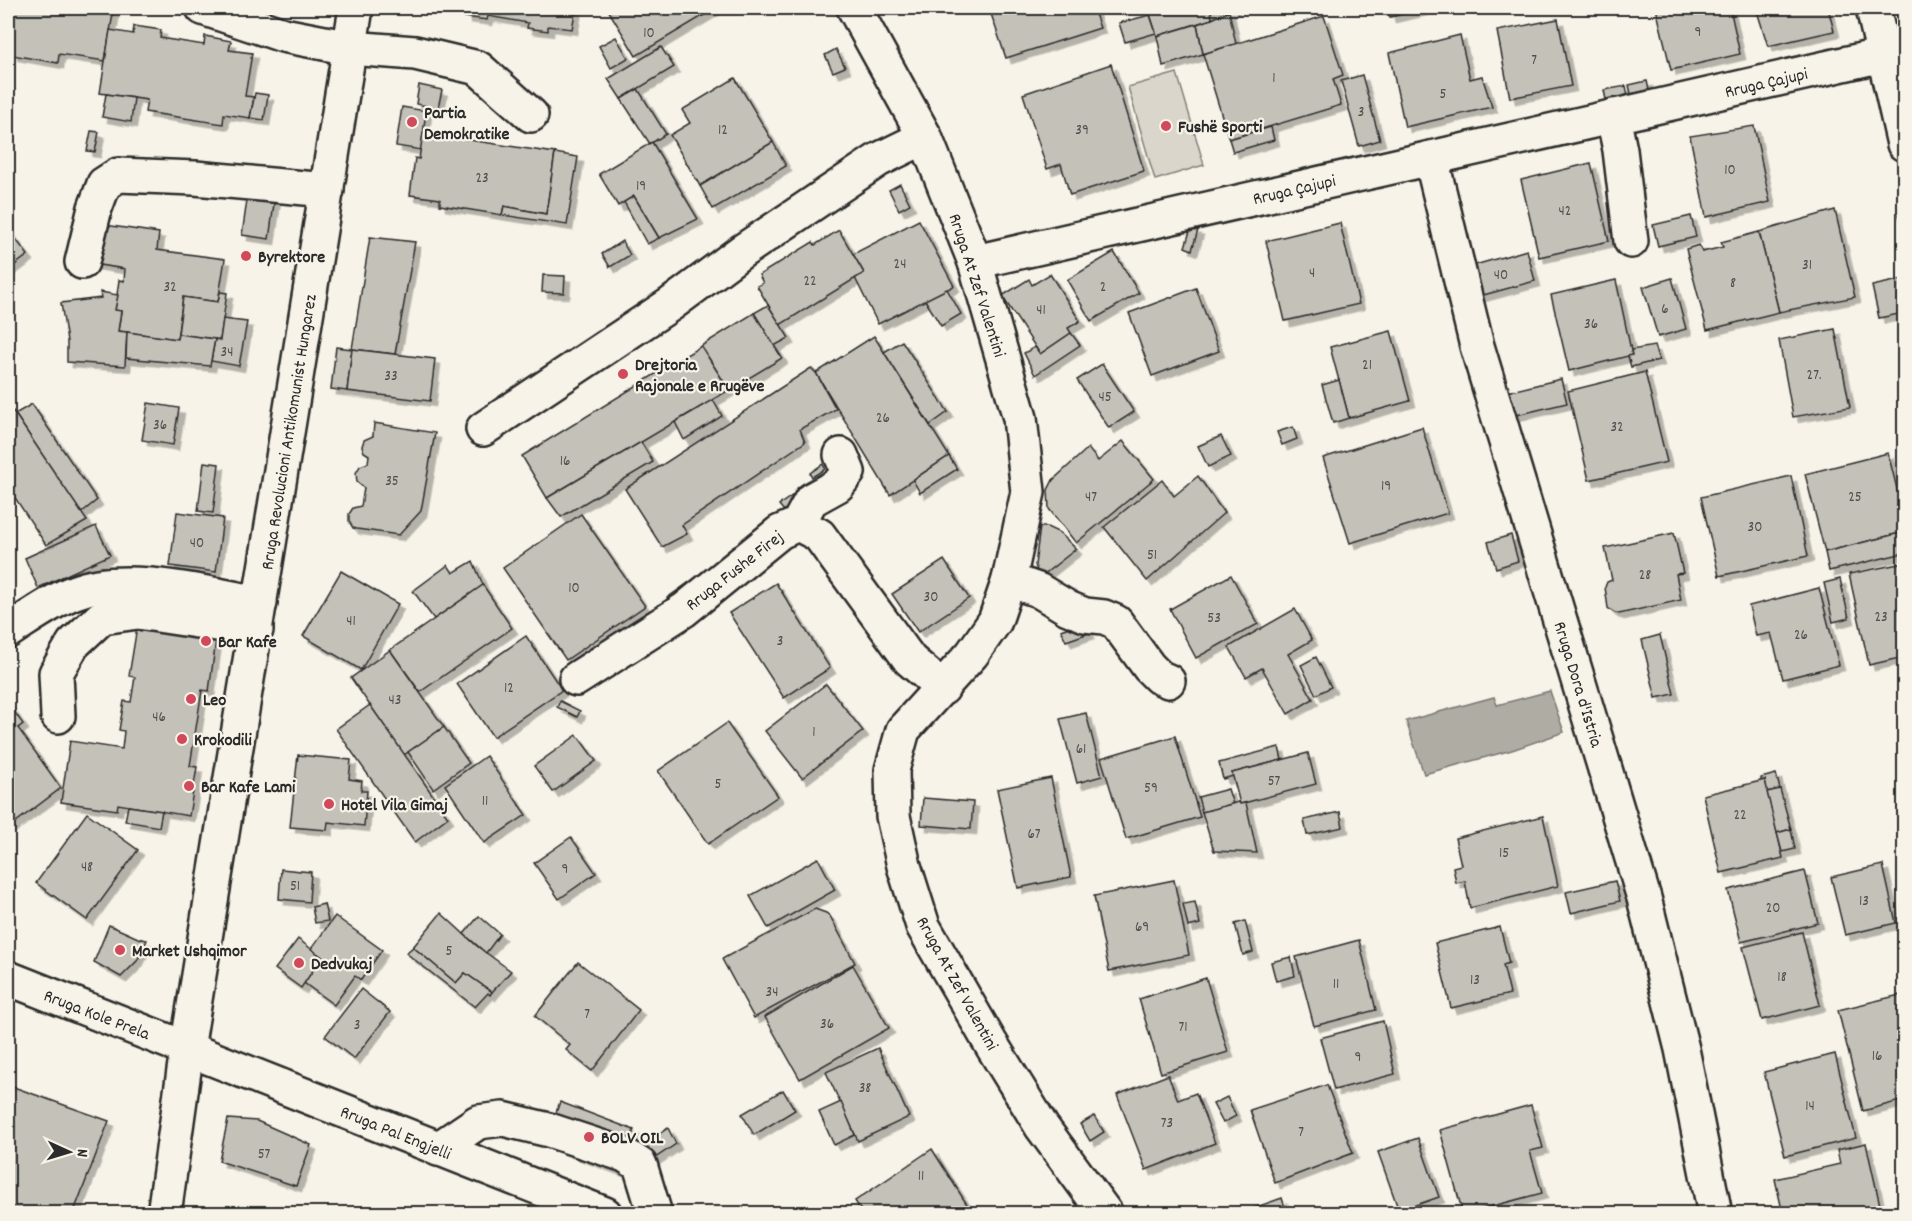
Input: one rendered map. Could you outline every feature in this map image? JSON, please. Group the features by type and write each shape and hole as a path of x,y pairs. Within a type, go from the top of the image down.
{"street":[{"path":"203,8 283,35 350,48 415,53 478,68 531,115"},
{"name":"Rruga Revolucioni Antikomunist Hungarez","path":"164,1214 188,1049 356,8"},
{"name":"Rruga At Zef Valentini","path":"854,8 925,137 975,262 1020,418 1028,492 1009,580 995,621 972,654 903,730 892,770 893,816 910,886 923,926 1042,1127 1106,1214"},
{"path":"1873,8 1905,144"},
{"name":"Rruga Çajupi","path":"975,262 1883,55"},
{"path":"1613,116 1620,150 1631,241"},
{"path":"483,429 671,304 741,252 878,160 925,137"},
{"name":"Rruga Dora d'Istria","path":"1431,158 1477,346 1644,898 1682,1049 1715,1214"},
{"path":"82,262 95,208 104,184 118,175 195,178 327,189"},
{"path":"798,524 811,500 838,485 848,472 841,455"},
{"name":"Rruga Fushe Firej","path":"576,679 684,610 780,532 798,524 819,535 910,660 943,688"},
{"path":"1009,580 1038,590 1068,608 1085,615 1104,617 1116,622 1149,667 1159,677 1168,681"},
{"path":"8,631 75,591 119,583 177,588 258,616"},
{"path":"57,716 56,673 73,644 102,617 138,612 258,616"},
{"name":"Rruga Kole Prela","path":"8,978 188,1049"},
{"name":"Rruga Pal Engjelli","path":"188,1049 605,1214"},
{"path":"438,1149 478,1122 503,1119 549,1130 625,1155 640,1165 655,1214"}],"shaded area":[{"name":"Fushë Sporti","path":"1177,73 1204,165 1155,180 1128,87"},
{"path":"1550,691 1564,732 1512,750 1424,774 1406,721 1494,697 1497,705"}],"building":[{"path":"8,8 114,8 105,61 59,54 58,63 12,55 13,46 8,45"},
{"path":"446,8 576,8 572,29 548,26 548,31 527,28 528,23 488,16 487,20 465,17 466,12"},
{"path":"607,8 716,8 636,56"},
{"path":"989,8 1093,8 1100,28 1006,58"},
{"path":"1148,8 1211,8 1212,19 1157,36"},
{"path":"1211,8 1235,8 1212,19"},
{"path":"1388,8 1430,8 1390,17"},
{"path":"1656,8 1730,8 1740,54 1671,70"},
{"path":"1756,8 1828,8 1834,31 1768,46"},
{"path":"1229,11 1236,44 1203,54 1197,24"},
{"path":"1150,15 1156,33 1125,42 1119,23"},
{"path":"1324,16 1343,75 1333,79 1341,105 1229,139 1203,54"},
{"path":"1558,19 1571,86 1510,98 1497,31"},
{"path":"1197,24 1203,54 1163,66 1157,36"},
{"path":"134,26 161,30 160,38 204,45 205,36 231,41 229,50 252,53 245,96 254,97 250,118 224,114 223,124 145,112 147,100 100,93 110,30 133,34"},
{"path":"1460,35 1470,79 1482,76 1492,107 1405,127 1389,53"},
{"path":"616,37 628,58 611,68 599,46"},
{"path":"661,47 674,67 621,99 608,79"},
{"path":"836,49 845,67 833,72 825,55"},
{"path":"1111,64 1144,171 1070,195 1061,164 1047,169 1023,94"},
{"path":"1362,75 1380,140 1359,146 1341,81"},
{"path":"735,78 773,142 700,186 670,135 690,123 682,110"},
{"path":"1647,81 1649,90 1631,94 1629,85"},
{"path":"419,85 442,90 438,108 416,104"},
{"path":"1626,86 1628,96 1606,100 1604,90"},
{"path":"638,89 666,134 650,144 621,99"},
{"path":"255,93 268,95 264,120 250,118"},
{"path":"106,94 134,98 131,122 102,117"},
{"name":"Partia Demokratike","path":"402,107 426,111 421,150 396,146"},
{"path":"1754,126 1770,202 1706,217 1690,136"},
{"path":"1271,127 1274,140 1233,152 1229,139"},
{"path":"91,131 99,132 95,152 87,151"},
{"path":"423,133 555,153 546,214 504,206 502,215 440,205 440,199 410,195 415,158 419,159"},
{"path":"652,142 698,219 659,238 634,196 618,206 599,174"},
{"path":"773,142 786,166 713,209 700,186"},
{"path":"555,153 578,157 567,225 502,215 504,206 546,214"},
{"path":"1591,163 1609,241 1539,257 1521,180"},
{"path":"900,184 910,204 899,210 889,190"},
{"path":"248,193 275,197 269,239 242,235"},
{"path":"634,196 659,238 647,244 624,202"},
{"path":"1835,210 1855,297 1779,312 1759,232"},
{"path":"1904,213 1904,233 1899,214"},
{"path":"1691,216 1696,237 1658,246 1653,225"},
{"path":"919,220 954,286 878,324 855,278 864,273 853,254"},
{"path":"1340,223 1359,304 1285,321 1266,241"},
{"path":"98,224 159,233 157,250 225,259 218,302 183,297 177,339 118,331 121,311 115,310 119,280 124,281 125,269 93,264"},
{"path":"1191,228 1198,230 1192,250 1185,247"},
{"path":"8,229 28,255 8,270"},
{"path":"839,230 864,273 780,325 757,286 763,283 759,275 813,242 815,245"},
{"path":"1759,232 1779,312 1707,330 1686,249 1699,245 1702,252 1723,247 1721,242"},
{"path":"370,237 415,242 395,354 352,349"},
{"path":"622,241 630,255 610,267 602,254"},
{"path":"1527,250 1535,281 1476,297 1468,267"},
{"path":"1114,252 1139,293 1091,321 1067,280"},
{"path":"1050,274 1080,321 1068,328 1071,333 1040,354 1002,296 1029,279 1032,285"},
{"path":"543,275 565,276 564,293 542,292"},
{"path":"1672,278 1686,329 1658,337 1643,287"},
{"path":"1904,279 1904,313 1879,318 1872,286"},
{"path":"1616,280 1632,355 1569,371 1551,295"},
{"path":"1196,288 1219,351 1152,376 1129,313"},
{"path":"947,289 961,314 941,326 925,300"},
{"path":"100,292 118,295 115,310 121,311 118,331 127,332 125,366 67,362 67,341 61,303 101,298"},
{"path":"220,292 227,293 220,340 178,334 183,297 218,302"},
{"path":"768,305 789,338 774,346 754,313"},
{"path":"754,313 782,358 729,390 701,346"},
{"path":"223,319 247,322 239,366 211,361 215,339 220,340"},
{"path":"1835,329 1850,407 1793,417 1779,340"},
{"path":"1391,331 1410,401 1349,418 1330,347"},
{"path":"127,332 177,339 178,334 215,339 210,366 126,358"},
{"path":"1071,333 1080,345 1035,375 1024,353 1035,347 1040,354"},
{"path":"874,336 949,456 890,495 816,373"},
{"path":"902,341 948,412 930,425 884,352"},
{"path":"701,346 729,390 547,498 522,456"},
{"path":"1654,346 1659,360 1631,367 1628,356 1632,355 1631,350"},
{"path":"336,347 352,349 347,391 331,389"},
{"path":"352,349 435,359 430,401 347,391"},
{"path":"1102,364 1134,412 1109,428 1077,380"},
{"path":"811,368 836,409 800,429 805,442 682,525 687,534 662,547 625,489"},
{"path":"1645,372 1667,462 1589,480 1568,391"},
{"path":"1561,379 1567,403 1512,416 1507,392"},
{"path":"1339,380 1349,418 1333,423 1322,385"},
{"path":"713,400 722,416 684,440 675,422"},
{"path":"148,403 179,408 173,445 142,440"},
{"path":"32,404 97,500 81,513 15,414"},
{"path":"13,411 87,521 46,545 8,487 8,415"},
{"path":"374,423 435,433 421,511 399,535 353,528 349,521 349,514 353,508 361,506 364,488 357,482 356,473 360,466 368,463 369,455 364,452 362,446 364,440 373,436"},
{"path":"1293,427 1297,439 1282,445 1277,432"},
{"path":"1422,427 1448,513 1350,543 1323,458"},
{"path":"1221,436 1231,456 1208,467 1198,446"},
{"path":"1123,441 1154,479 1076,543 1049,509 1048,490 1053,480 1088,448 1098,461"},
{"path":"641,442 653,462 561,517 547,498"},
{"path":"1888,453 1904,517 1904,532 1825,552 1805,474"},
{"path":"949,456 957,469 920,493 913,480"},
{"path":"204,462 219,464 213,513 198,511"},
{"path":"823,464 825,469 812,477 810,473"},
{"path":"1198,476 1224,513 1147,581 1104,527 1162,480 1174,496"},
{"path":"1791,476 1808,556 1719,576 1701,497"},
{"path":"796,493 800,500 784,511 779,505"},
{"path":"177,512 223,518 216,572 170,566"},
{"path":"581,514 645,606 566,660 503,568"},
{"path":"96,526 110,555 38,588 25,558"},
{"path":"1040,527 1047,527 1060,533 1076,549 1043,575 1037,571 1035,565"},
{"path":"1674,533 1683,573 1676,574 1681,600 1619,614 1608,608 1605,587 1607,582 1612,580 1605,548"},
{"path":"1900,533 1904,553 1829,571 1825,552"},
{"path":"1511,535 1518,561 1496,568 1488,542"},
{"path":"944,560 969,598 918,632 892,594"},
{"path":"473,561 483,585 434,619 413,591 448,565 453,573"},
{"path":"1904,563 1904,657 1869,665 1849,574"},
{"path":"341,571 398,604 361,670 303,636"},
{"path":"1231,575 1258,624 1196,658 1170,609"},
{"path":"1840,579 1849,618 1833,622 1824,583"},
{"path":"688,583 693,590 671,605 667,598"},
{"path":"776,583 830,668 784,698 729,613"},
{"path":"483,585 512,628 420,692 390,650"},
{"path":"1819,588 1839,665 1783,679 1771,633 1756,636 1749,606"},
{"path":"1295,609 1312,640 1288,654 1313,699 1288,714 1262,668 1246,677 1229,647"},
{"path":"1085,621 1089,633 1066,641 1061,630"},
{"path":"137,627 216,640 209,691 202,690 190,766 197,767 189,816 118,804 117,810 61,802 70,741 122,749 124,731 119,730 124,701 131,702 135,677 129,676"},
{"path":"1660,635 1674,694 1656,698 1642,640"},
{"path":"526,636 562,690 493,737 457,684"},
{"path":"390,650 444,727 404,755 351,678"},
{"path":"1316,657 1331,687 1316,695 1301,665"},
{"path":"826,684 863,731 802,778 765,731"},
{"path":"560,701 580,711 577,717 557,707"},
{"path":"8,703 23,724 18,728 61,788 8,828"},
{"path":"370,705 448,817 415,842 336,729"},
{"path":"1086,713 1102,776 1077,783 1060,719"},
{"path":"727,723 778,796 708,844 658,771"},
{"path":"444,727 469,763 433,789 408,752"},
{"path":"577,735 596,761 553,792 534,766"},
{"path":"1175,736 1200,817 1126,839 1101,758"},
{"path":"1279,747 1282,760 1232,773 1233,776 1223,779 1219,763"},
{"path":"1308,753 1316,784 1240,804 1232,773"},
{"name":"Hotel Vila Gimaj","path":"298,755 351,760 349,779 362,781 361,791 367,791 364,826 328,822 327,830 290,827"},
{"path":"486,756 526,815 484,843 445,785"},
{"path":"1776,774 1780,789 1767,792 1765,780 1761,781 1761,778"},
{"path":"1051,778 1071,877 1018,888 997,789"},
{"path":"1765,780 1783,858 1721,873 1703,795"},
{"path":"1228,789 1233,804 1202,812 1198,797"},
{"path":"1780,789 1791,829 1777,833 1767,792"},
{"path":"923,798 973,802 971,829 921,825"},
{"path":"1239,802 1240,804 1246,803 1257,853 1214,851 1202,812"},
{"path":"128,806 162,811 159,827 125,821"},
{"path":"1340,812 1343,827 1307,835 1304,820"},
{"path":"87,813 138,850 87,920 36,883"},
{"path":"1543,816 1558,886 1470,908 1465,881 1456,883 1453,867 1461,865 1455,838"},
{"path":"1791,829 1795,849 1782,852 1777,833"},
{"path":"571,837 596,873 559,899 534,863"},
{"path":"818,858 835,890 768,928 750,896"},
{"path":"1883,865 1896,923 1845,935 1831,877"},
{"path":"281,869 311,872 309,902 279,899"},
{"path":"1805,871 1818,923 1741,942 1728,890"},
{"path":"1174,880 1189,955 1109,971 1094,896"},
{"path":"1615,881 1620,901 1571,913 1566,892"},
{"path":"1195,902 1200,924 1188,927 1183,904"},
{"path":"324,904 328,921 315,923 312,907"},
{"path":"815,909 830,916 855,963 754,1018 722,959"},
{"path":"441,913 477,946 511,971 492,992 465,973 456,983 413,947"},
{"path":"335,916 382,950 361,980 355,976 334,1005 304,983 322,957 311,949"},
{"path":"479,916 500,934 486,953 464,934"},
{"path":"1245,921 1253,952 1243,955 1235,924"},
{"name":"Market Ushqimor","path":"109,925 147,940 137,961 121,977 94,962"},
{"path":"1500,927 1509,963 1503,965 1510,994 1451,1008 1435,943"},
{"path":"1802,932 1820,1005 1762,1020 1743,947"},
{"name":"Dedvukaj","path":"298,939 322,957 301,988 275,969"},
{"path":"1359,940 1376,1010 1314,1026 1296,957"},
{"path":"413,947 456,983 465,973 492,992 490,995 488,993 475,1007 406,953"},
{"path":"1291,957 1295,976 1276,981 1271,962"},
{"path":"578,962 639,1010 592,1071 566,1050 570,1045 535,1016"},
{"path":"853,965 889,1028 800,1079 765,1017"},
{"path":"1206,978 1228,1052 1161,1073 1139,999"},
{"path":"361,989 390,1012 354,1059 325,1036"},
{"path":"1904,994 1904,1100 1863,1111 1838,1010"},
{"path":"1383,1021 1395,1074 1334,1090 1320,1038"},
{"path":"878,1048 909,1117 858,1141 826,1072"},
{"path":"1835,1054 1856,1138 1785,1156 1764,1072"},
{"path":"1168,1075 1178,1100 1196,1093 1215,1143 1146,1170 1117,1095"},
{"path":"8,1085 109,1121 73,1214 8,1214"},
{"path":"1327,1085 1353,1153 1275,1183 1250,1110"},
{"path":"783,1090 795,1110 754,1135 742,1114"},
{"path":"1227,1097 1236,1116 1223,1123 1213,1104"},
{"name":"BOLV OIL","path":"560,1102 634,1130 618,1171 544,1143"},
{"path":"841,1102 855,1135 834,1145 819,1112"},
{"path":"1531,1105 1543,1148 1530,1151 1542,1193 1463,1214 1440,1130"},
{"path":"1094,1116 1104,1132 1090,1141 1080,1124"},
{"path":"228,1119 257,1121 311,1145 296,1186 219,1161"},
{"path":"668,1128 676,1144 649,1162 643,1145"},
{"path":"1418,1138 1439,1197 1399,1211 1378,1152"},
{"path":"1866,1143 1882,1214 1783,1214 1775,1179 1840,1164 1837,1150"},
{"path":"932,1149 973,1214 863,1214 855,1201"},
{"path":"1282,1198 1287,1214 1237,1214"}],"place":[{"name":"Partia Demokratike","path":"412,122"},
{"name":"Fushë Sporti","path":"1166,126"},
{"name":"Byrektore","path":"246,256"},
{"name":"Drejtoria Rajonale e Rrugëve","path":"623,374"},
{"name":"Bar Kafe","path":"206,641"},
{"name":"Leo","path":"191,699"},
{"name":"Krokodili","path":"182,739"},
{"name":"Bar Kafe Lami","path":"189,786"},
{"name":"Hotel Vila Gimaj","path":"329,804"},
{"name":"Market Ushqimor","path":"120,950"},
{"name":"Dedvukaj","path":"299,963"},
{"name":"BOLV OIL","path":"589,1137"}]}
